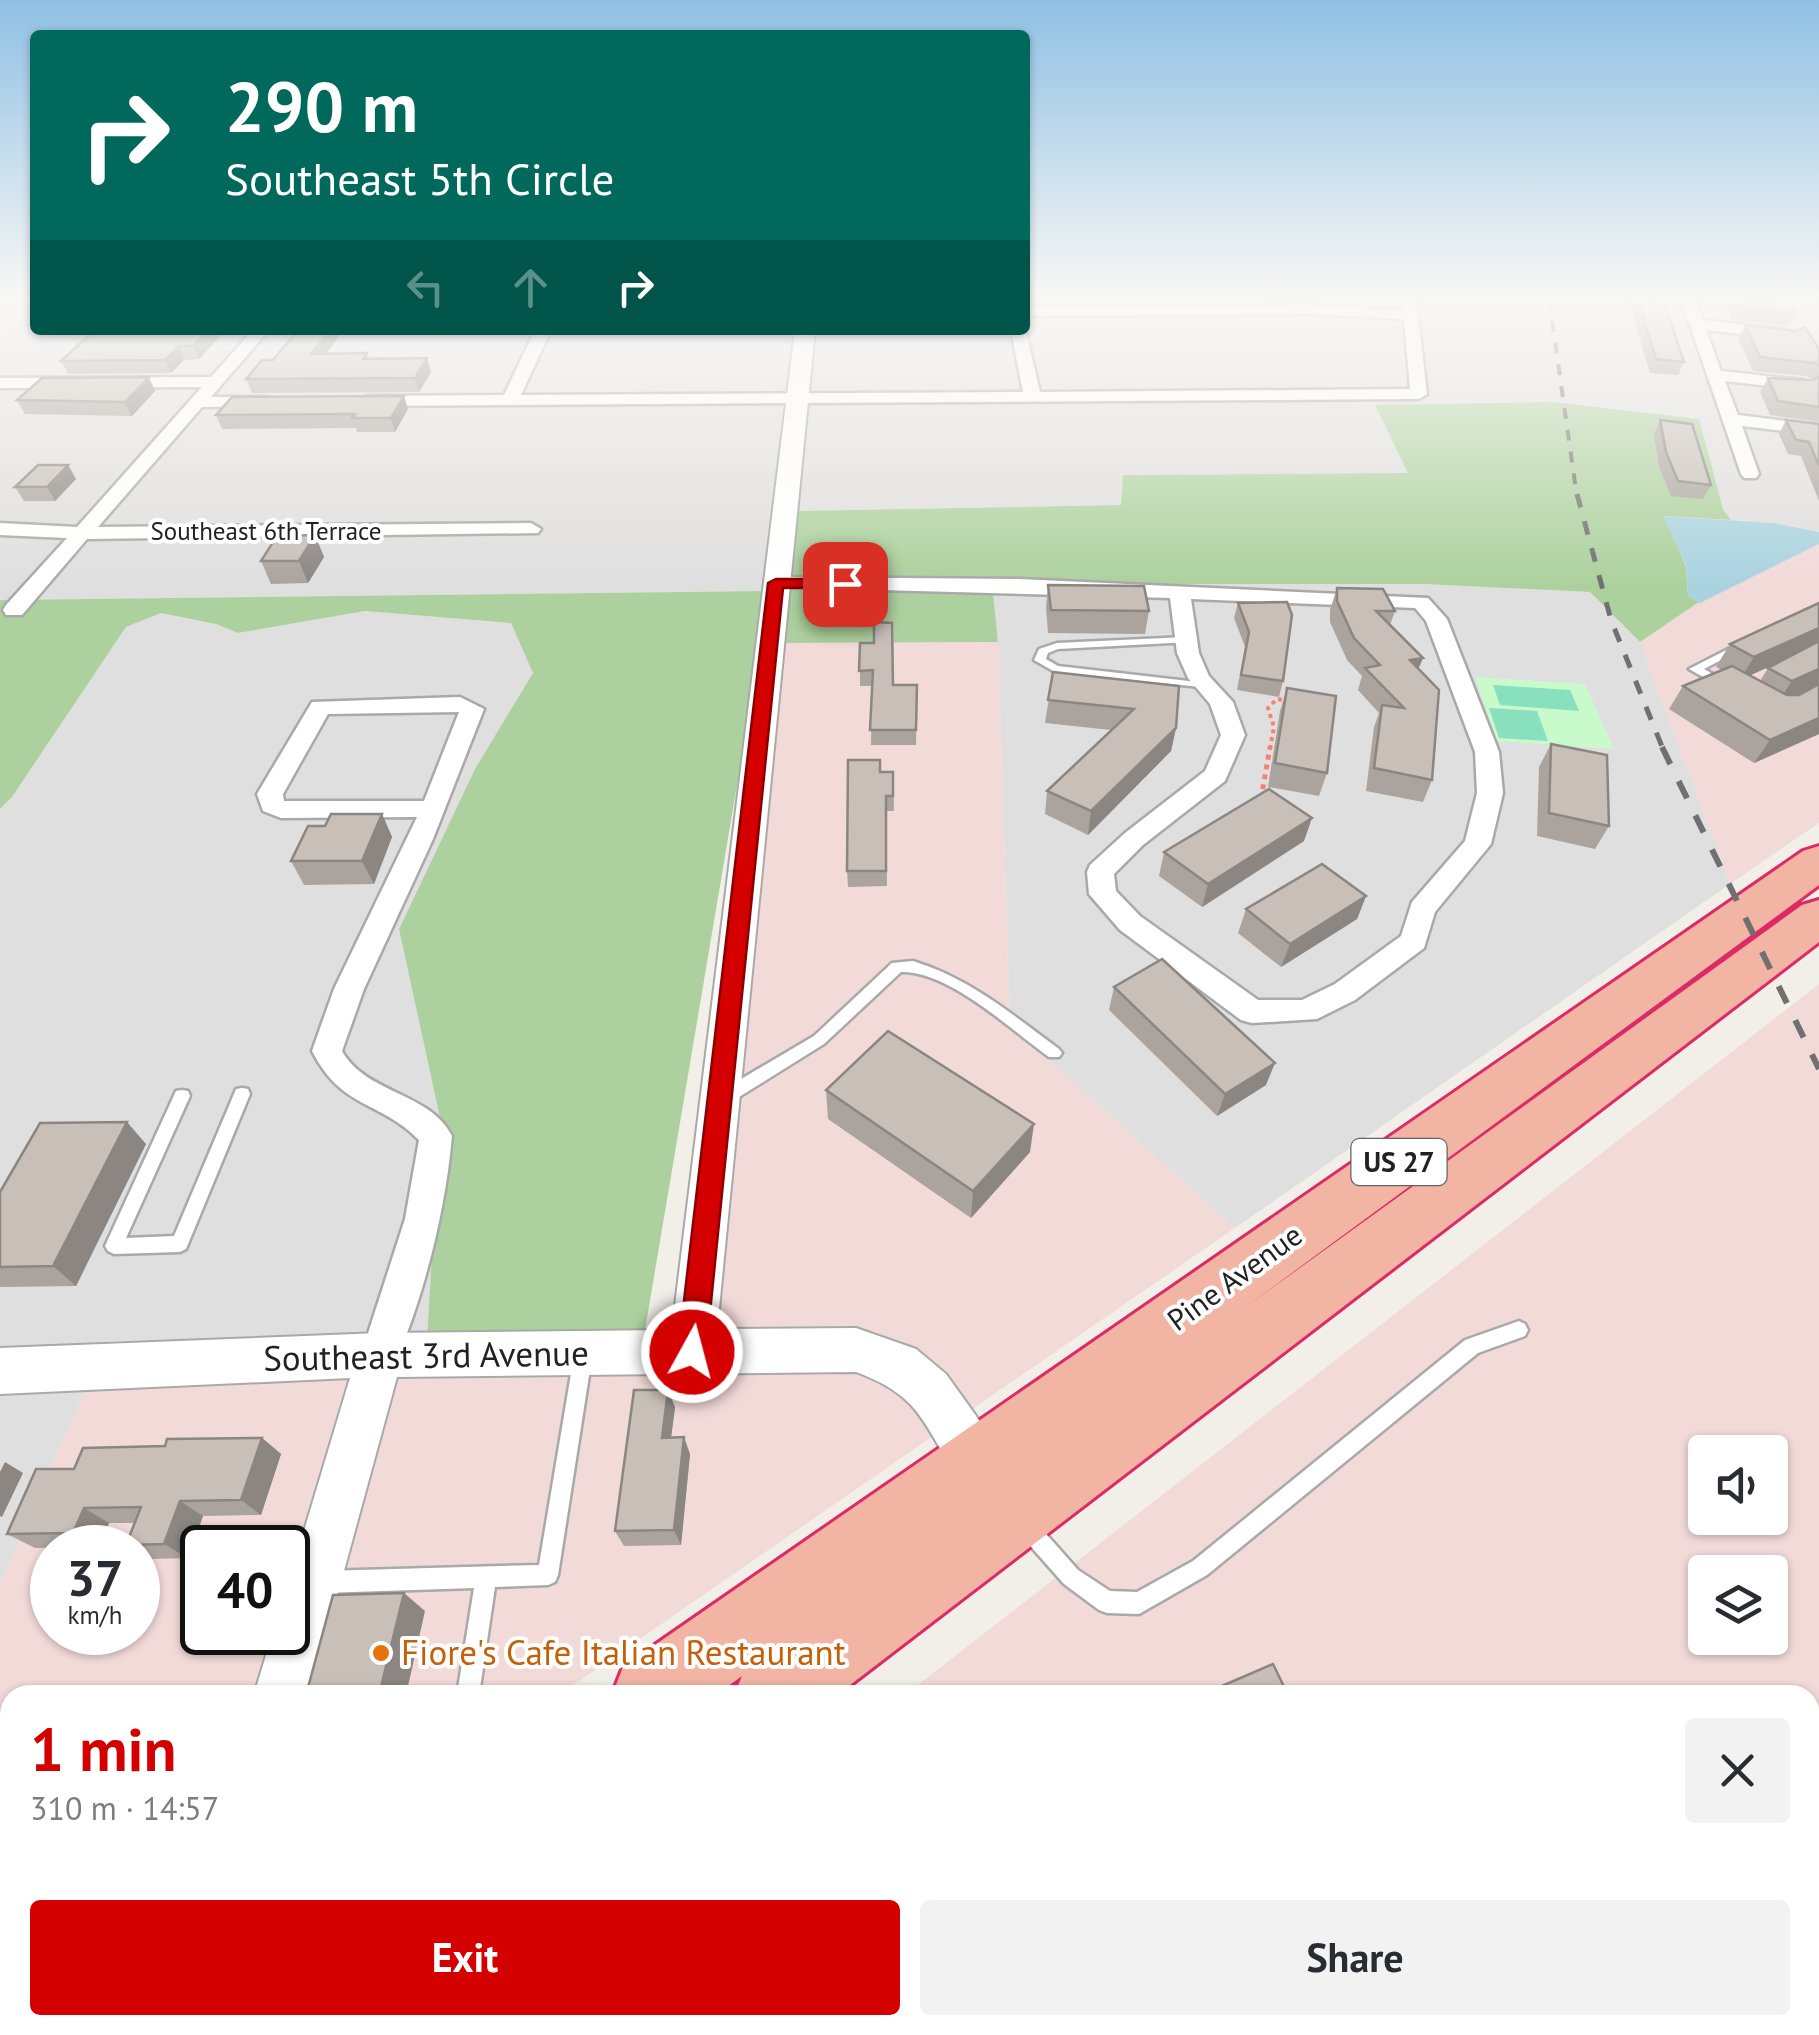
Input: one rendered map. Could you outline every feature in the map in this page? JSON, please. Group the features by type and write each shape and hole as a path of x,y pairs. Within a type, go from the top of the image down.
{"highway":[{"name":"Pine Avenue","path":"784,1685 997,1488 1819,862"},
{"name":"Pine Avenue","path":"668,1685 997,1488 1819,917"}],"street":[{"path":"14,610 205,394"},
{"path":"510,400 513,394"},
{"path":"354,401 1419,394"},
{"path":"1724,394 1750,474"},
{"path":"692,1352 798,396"},
{"path":"198,402 276,402"},
{"path":"1734,420 1819,430"},
{"name":"Southeast 6th Terrace","path":"0,529 82,533 532,529"},
{"path":"776,583 1019,584 1420,602 1436,619 1487,752 1490,792 1478,844 1422,909 1414,941 1345,992 1306,1011 1252,1012 1130,922 1104,894 1100,872 1134,839 1216,774 1233,735 1221,702 1206,686 1188,653 1180,592"},
{"path":"285,1685 407,1270 434,1161 436,1136 423,1120 343,1078 327,1052 356,971 432,809 472,709 320,707 270,794 272,804 281,810 432,809"},
{"name":"Southeast 3rd Avenue","path":"0,1371 380,1355 856,1350 900,1365 929,1390 997,1488"}],"lane":[{"path":"1186,640 1057,646 1043,651 1040,660 1056,669 1206,686"},
{"path":"1736,691 1695,669 1748,642"},
{"path":"722,1098 819,1040 897,968 910,963 944,976 1054,1054"},
{"path":"182,1096 114,1246 180,1244 242,1094"},
{"path":"997,1488 1071,1577 1108,1602 1138,1603 1200,1568 1472,1346 1518,1330"},
{"path":"314,1582 548,1576 583,1353"},
{"path":"470,1685 486,1577"}],"path":[{"path":"1258,812 1274,726 1268,708 1277,699 1292,702"}],"shaded area":[{"path":"0,394 789,394 764,591 0,600"},
{"path":"807,394 1819,394 1819,532 1731,520 1723,509 1376,405 1409,473 1124,475 1121,505 795,511"},
{"path":"1819,544 1819,823 1730,884 1640,642 1699,602"},
{"path":"991,584 1424,584 1590,592 1640,642 1730,884 1235,1228 1010,1025 998,642"},
{"path":"365,611 511,623 534,673 475,769 399,929 440,1118 427,1338 107,1341 102,1350 0,1355 0,809 12,797 126,627 161,613 216,624 238,633"},
{"path":"998,642 1010,1025 1235,1228 968,1412 943,1378 714,1335 781,643"},
{"path":"1819,984 1819,1685 918,1685"},
{"path":"852,1367 913,1400 936,1434 573,1685 309,1685 395,1372"},
{"path":"355,1372 309,1525 180,1525 180,1655 270,1655 261,1685 0,1685 0,1585 88,1384"},
{"path":"88,1384 0,1585 0,1388"}],"green space":[{"path":"1553,402 1699,419 1723,509 1731,520 1664,516 1686,566 1688,595 1699,602 1640,642 1590,592 1424,584 992,584 998,642 781,643 795,511 1121,505 1123,475 1408,473 1375,405"},
{"path":"764,591 751,702 644,1336 427,1338 440,1118 399,929 475,769 533,673 511,623 365,611 238,633 216,624 161,613 126,627 12,797 0,809 0,600"},
{"path":"1475,677 1585,684 1614,749 1497,741"},
{"path":"1493,685 1570,690 1579,711 1500,705"},
{"path":"1489,708 1537,711 1548,741 1499,738"}],"water":[{"path":"1663,516 1774,523 1819,532 1819,544 1700,603 1688,595 1686,565"}],"building":[{"path":"24,394 133,394 125,402 17,400"},
{"path":"1775,394 1819,394 1819,407 1778,401"},
{"path":"404,396 391,418 352,418 355,414 216,415 232,397"},
{"path":"1660,420 1692,424 1711,485 1678,481 1666,452"},
{"path":"1786,420 1819,424 1819,466 1809,442 1796,440"},
{"path":"38,465 68,465 47,487 15,487"},
{"path":"315,535 299,561 261,561 277,536"},
{"path":"1048,585 1144,586 1149,611 1051,610"},
{"path":"1337,588 1383,589 1395,611 1376,611 1423,658 1410,660 1439,690 1432,780 1374,768 1382,705 1404,708 1365,668 1380,665 1354,638 1337,601"},
{"path":"1287,602 1292,615 1283,681 1241,675 1249,632 1238,603"},
{"path":"1819,603 1819,628 1754,657 1730,644"},
{"path":"874,622 892,623 893,685 917,685 916,730 870,730 873,670 859,671 860,643 874,643"},
{"path":"1819,641 1819,669 1792,681 1768,668"},
{"path":"1732,666 1787,695 1799,695 1819,684 1819,718 1770,740 1683,686"},
{"path":"1053,672 1179,686 1176,728 1091,811 1047,791 1134,709 1048,700"},
{"path":"1287,688 1336,696 1327,773 1275,763"},
{"path":"1551,744 1607,755 1609,826 1549,813"},
{"path":"848,760 880,760 880,772 893,772 893,796 886,796 886,871 847,871"},
{"path":"1269,789 1312,818 1208,884 1164,852"},
{"path":"331,814 382,814 362,861 291,861 308,826 325,826"},
{"path":"1322,864 1366,896 1290,944 1246,909"},
{"path":"1162,959 1275,1063 1225,1094 1114,987"},
{"path":"888,1031 1034,1124 973,1191 826,1090"},
{"path":"127,1122 53,1266 0,1267 0,1192 40,1123"},
{"path":"634,1390 668,1390 662,1438 684,1437 674,1530 615,1531"},
{"path":"262,1438 241,1500 180,1501 164,1544 160,1544 160,1525 134,1525 141,1507 84,1508 77,1525 30,1525 30,1534 7,1534 36,1469 74,1469 83,1448 165,1446 167,1439"},
{"path":"404,1593 381,1685 309,1685 333,1595"},
{"path":"1273,1664 1283,1685 1224,1685"}],"railway":[{"path":"1562,394 1577,497"},
{"path":"1577,494 1611,620 1663,749"},
{"path":"1662,747 1819,1069"}],"place":[{"name":"Fiore's Cafe Italian Restaurant","path":"381,1653"}],"route":[{"path":"692,1352 776,583 845,584"}]}
